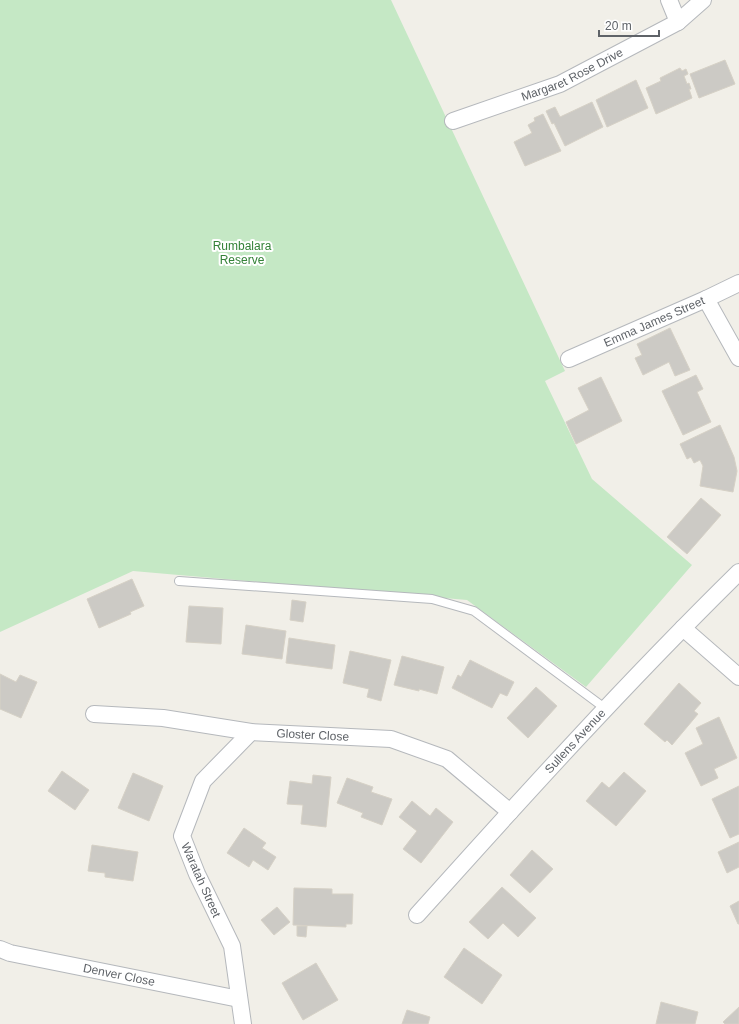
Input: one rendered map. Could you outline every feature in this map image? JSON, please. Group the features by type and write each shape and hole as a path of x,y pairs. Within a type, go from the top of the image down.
{"street":[{"path":"669,0 678,22"},
{"name":"Margaret Rose Drive","path":"453,121 560,84 678,22 703,0"},
{"name":"Emma James Street","path":"569,359 706,300 739,283"},
{"path":"706,300 739,358"},
{"name":"Sullens Avenue","path":"417,915 606,709 739,572"},
{"path":"683,628 739,677"},
{"name":"Gloster Close","path":"94,714 163,718 251,732 391,739 447,759 510,812"},
{"name":"Waratah Street","path":"243,1024 232,946 197,874 182,836 203,781 251,732"},
{"name":"Denver Close","path":"0,949 10,953 239,999"}],"lane":[{"path":"179,581 432,600 474,611 606,709"}],"green space":[{"name":"Rumbalara Reserve","path":"0,0 391,0 565,371 545,381 592,479 692,565 586,687 467,600 133,571 0,632"}],"building":[{"path":"725,60 735,84 699,98 690,74"},
{"path":"680,68 682,71 686,69 688,74 684,76 687,84 689,83 692,98 656,114 646,88 661,81 660,78"},
{"path":"636,80 648,108 607,127 596,100"},
{"path":"592,102 603,127 565,146 554,123 552,124 546,111 555,107 560,117"},
{"path":"543,114 561,151 525,166 514,142 532,133 528,125 535,121 534,118"},
{"path":"670,328 690,370 675,376 669,362 643,375 635,358 642,355 637,344"},
{"path":"696,375 703,389 697,392 711,422 683,435 662,391"},
{"path":"601,377 622,421 576,444 566,422 589,410 578,388"},
{"path":"720,425 734,457 737,471 733,492 700,486 703,466 700,460 694,463 691,457 687,459 680,444"},
{"path":"701,498 721,515 687,554 667,537"},
{"path":"132,579 144,606 130,612 131,614 99,628 87,599"},
{"path":"292,600 306,602 303,622 290,620"},
{"path":"189,606 223,608 221,644 186,642"},
{"path":"246,625 286,631 282,659 242,654"},
{"path":"289,638 335,645 332,669 286,663"},
{"path":"350,651 391,660 381,701 367,697 369,689 343,683"},
{"path":"402,656 444,667 437,694 419,689 419,691 394,685"},
{"path":"470,660 514,682 507,696 500,693 492,708 452,688 458,675 461,677"},
{"path":"0,674 16,682 20,675 37,682 21,718 0,709"},
{"path":"679,683 701,703 694,711 698,714 672,745 667,740 665,742 644,724"},
{"path":"536,687 557,706 528,738 507,718"},
{"path":"719,717 737,758 714,769 718,778 701,786 685,753 703,744 696,728"},
{"path":"62,771 89,790 75,810 48,791"},
{"path":"624,772 646,791 616,826 586,801 602,782 609,788"},
{"path":"133,773 163,786 149,821 118,808"},
{"path":"313,775 331,777 326,827 301,824 303,805 287,804 290,781 312,784"},
{"path":"347,778 373,787 371,792 392,799 382,825 361,817 363,813 337,803"},
{"path":"739,786 739,834 730,838 712,799"},
{"path":"412,801 430,816 436,808 453,822 421,863 403,849 417,831 399,817"},
{"path":"244,828 266,843 262,848 276,857 268,870 253,860 249,867 227,853"},
{"path":"739,842 739,867 727,873 718,852"},
{"path":"92,845 138,852 133,881 105,877 105,873 88,871"},
{"path":"532,850 553,869 530,893 510,875"},
{"path":"502,887 536,918 518,937 503,923 488,939 469,922"},
{"path":"294,888 332,889 332,894 353,894 352,924 346,924 346,927 293,925"},
{"path":"739,901 739,924 738,924 730,906"},
{"path":"277,907 290,922 274,935 261,920"},
{"path":"297,926 307,926 306,937 297,936"},
{"path":"464,948 502,975 482,1004 444,977"},
{"path":"316,963 338,1000 303,1020 282,983"},
{"path":"661,1002 698,1012 695,1024 656,1024"},
{"path":"739,1007 739,1024 725,1024 723,1022"},
{"path":"407,1010 430,1017 428,1024 402,1024"}]}
